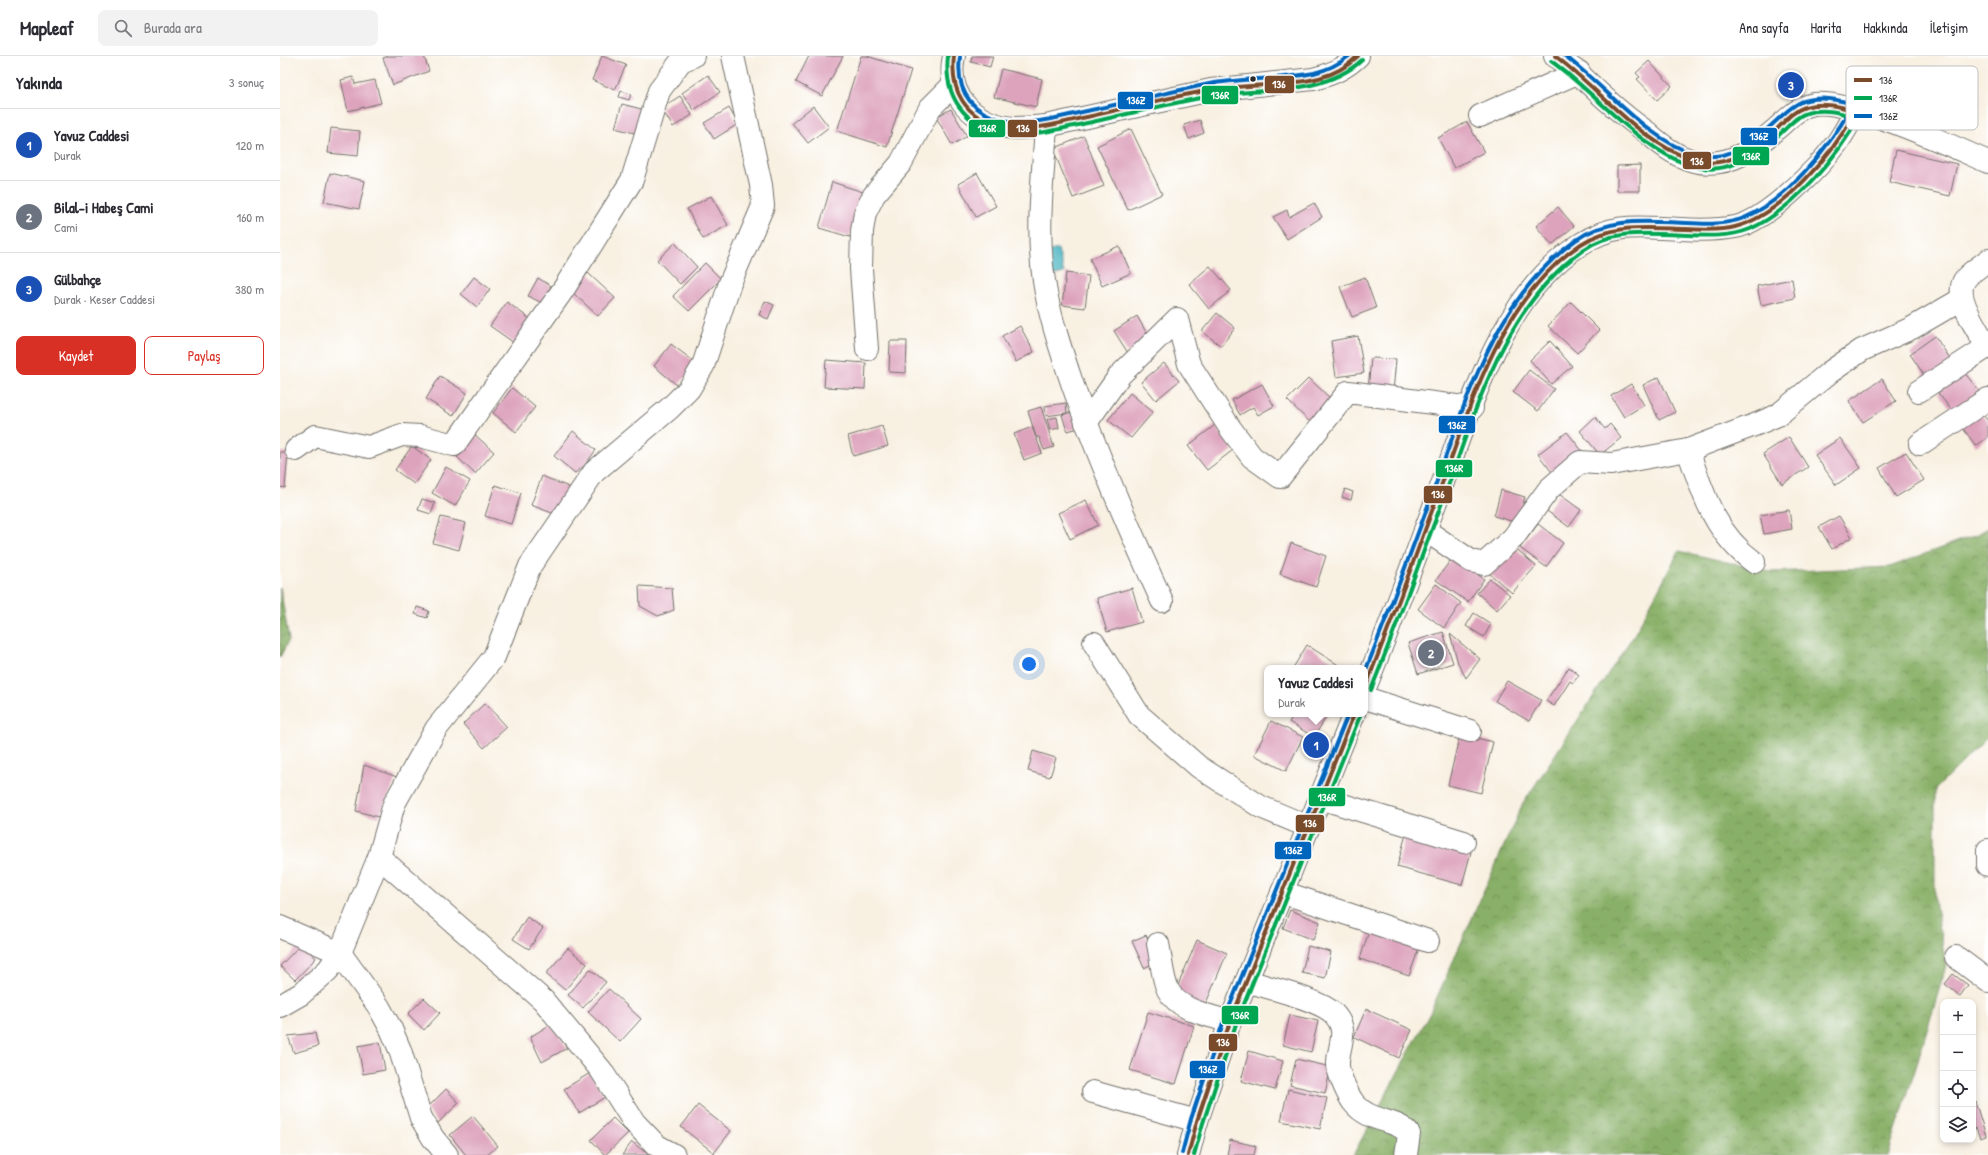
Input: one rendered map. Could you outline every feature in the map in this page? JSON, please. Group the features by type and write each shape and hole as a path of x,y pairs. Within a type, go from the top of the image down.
{"street":[{"path":"296,450 315,436 369,447 402,435 420,436 454,445 563,290 632,180 659,91 681,61 693,56"},
{"path":"280,1006 302,994 328,970 340,952 379,857 394,804 436,729 494,656 530,566 594,472 670,408 689,389 703,366 730,283 763,206 761,185 733,56"},
{"path":"954,56 951,76 953,86 957,96 966,107 989,121 1014,128 1046,126 1210,90 1329,76 1341,70 1358,56"},
{"path":"1555,56 1579,72 1607,101 1661,145 1680,156 1706,163 1720,162 1744,154 1755,147 1796,111 1804,107 1827,104 1846,109"},
{"path":"1480,116 1579,72"},
{"path":"866,349 861,269 862,231 865,213 874,195 902,163 930,108 953,86"},
{"path":"1046,126 1040,242 1044,281 1059,344 1086,423 1117,500 1162,601"},
{"path":"1368,680 1472,408 1489,359 1518,309 1538,281 1570,252 1597,235 1614,228 1632,227 1683,230 1736,227 1754,220 1803,181 1836,144 1846,128"},
{"path":"1909,130 1988,162"},
{"path":"1919,391 1988,348 1962,299 1962,289 1965,279 1988,260"},
{"path":"1425,530 1471,561 1484,564 1513,538 1549,489 1580,462 1611,464 1688,450 1778,414 1830,372 1862,350 1912,328 1962,299"},
{"path":"1086,423 1120,375 1178,319 1189,364 1230,428 1252,457 1280,477 1348,392 1472,408"},
{"path":"1920,444 1988,399"},
{"path":"1688,450 1706,502 1718,525 1738,551 1754,562"},
{"path":"1094,643 1139,715 1199,767 1261,807 1308,827"},
{"path":"1368,699 1470,731"},
{"path":"1188,1155 1197,1121 1230,1022 1248,981 1282,892 1353,717"},
{"path":"1320,798 1464,842"},
{"path":"1988,850 1988,865"},
{"path":"379,857 543,1000 601,1070 634,1122 656,1145 674,1155"},
{"path":"1282,892 1428,941"},
{"path":"280,927 340,952 379,1007 391,1028 400,1050 421,1118 433,1138 447,1155"},
{"path":"1158,944 1167,988 1173,998 1180,1004 1230,1022"},
{"path":"1956,957 1988,981"},
{"path":"1248,981 1322,1006 1333,1014 1340,1024 1342,1033 1338,1066 1352,1101 1364,1114 1405,1127 1409,1134 1406,1155"},
{"path":"1093,1092 1197,1121"}],"green space":[{"path":"1988,528 1988,737 1935,790 1935,901 1946,966 1888,1155 1353,1155 1430,1013 1522,805 1635,633 1679,551 1771,572 1890,567 1978,534"},
{"path":"280,587 289,640 280,657"}],"water":[{"path":"1058,249 1064,273 1052,276 1046,252"}],"building":[{"path":"388,56 424,56 429,71 393,85 383,58"},
{"path":"602,56 626,65 615,90 592,80"},
{"path":"809,56 843,56 822,96 796,82"},
{"path":"861,56 867,56 911,70 887,147 837,131"},
{"path":"972,56 993,56 990,67 971,62"},
{"path":"1649,61 1672,86 1657,100 1637,79 1640,77 1636,73"},
{"path":"1001,69 1042,79 1036,107 994,97"},
{"path":"708,75 720,92 694,110 682,93"},
{"path":"353,77 355,84 375,80 381,103 348,111 341,80"},
{"path":"621,91 631,94 629,100 619,97"},
{"path":"680,96 692,115 673,127 661,108"},
{"path":"622,104 649,111 642,135 615,128"},
{"path":"813,106 829,127 808,143 792,123"},
{"path":"729,108 738,124 714,139 704,123"},
{"path":"951,109 967,136 952,145 936,117"},
{"path":"1200,120 1204,133 1189,139 1184,125"},
{"path":"1467,122 1484,152 1454,168 1438,138"},
{"path":"331,128 360,131 358,156 328,153"},
{"path":"1131,129 1162,194 1128,210 1097,146"},
{"path":"1084,136 1104,186 1073,198 1053,149"},
{"path":"1896,150 1957,164 1950,196 1889,182"},
{"path":"1640,165 1640,191 1617,191 1617,166"},
{"path":"330,173 365,181 359,209 324,202"},
{"path":"977,173 996,206 976,217 958,184"},
{"path":"832,182 863,192 850,237 819,228"},
{"path":"711,196 728,225 703,239 687,209"},
{"path":"1314,203 1322,217 1287,239 1273,217 1287,210 1289,217"},
{"path":"1558,207 1574,226 1552,245 1536,226"},
{"path":"675,243 697,267 680,284 657,260"},
{"path":"1119,246 1131,273 1102,286 1090,259"},
{"path":"705,263 721,279 689,311 673,296"},
{"path":"1210,266 1231,290 1209,309 1189,284"},
{"path":"588,273 615,298 598,316 571,291"},
{"path":"1066,273 1089,276 1085,308 1062,305"},
{"path":"474,277 490,289 477,307 461,294"},
{"path":"1365,277 1376,308 1352,317 1340,287"},
{"path":"538,278 551,286 542,303 528,296"},
{"path":"1792,279 1795,298 1761,305 1757,286"},
{"path":"765,301 774,305 768,319 759,315"},
{"path":"507,302 534,322 517,345 490,326"},
{"path":"1571,302 1599,330 1577,353 1548,326"},
{"path":"1217,313 1235,328 1221,346 1202,331"},
{"path":"1137,316 1150,339 1128,353 1114,331"},
{"path":"1020,326 1034,352 1016,362 1002,336"},
{"path":"1358,336 1364,373 1336,377 1331,341"},
{"path":"1935,336 1953,363 1928,381 1910,354"},
{"path":"890,341 907,341 906,373 889,372"},
{"path":"1550,341 1572,366 1551,384 1530,360"},
{"path":"671,344 696,363 678,386 654,366"},
{"path":"1371,358 1396,359 1393,392 1368,391"},
{"path":"826,360 866,363 865,389 824,387"},
{"path":"1164,363 1179,381 1156,400 1141,382"},
{"path":"1529,370 1554,389 1538,411 1513,392"},
{"path":"1964,372 1979,391 1953,412 1938,393"},
{"path":"440,376 467,393 453,416 426,399"},
{"path":"1659,377 1675,412 1659,420 1643,385"},
{"path":"1309,378 1335,403 1313,425 1287,400"},
{"path":"1882,379 1896,401 1863,422 1849,401"},
{"path":"1262,384 1274,406 1258,415 1253,407 1240,415 1232,400"},
{"path":"1631,384 1644,405 1624,417 1611,396"},
{"path":"512,388 535,407 516,432 493,413"},
{"path":"1130,393 1153,412 1131,438 1108,420"},
{"path":"1066,403 1067,413 1046,416 1045,406"},
{"path":"1041,407 1054,447 1044,450 1039,437 1036,437 1028,411"},
{"path":"1075,411 1080,428 1067,431 1062,415"},
{"path":"1981,412 1988,421 1988,437 1976,446 1962,427"},
{"path":"1057,417 1059,428 1050,430 1047,419"},
{"path":"1595,417 1605,429 1610,424 1621,438 1600,455 1580,431"},
{"path":"1215,425 1233,450 1207,470 1188,446"},
{"path":"882,426 888,446 853,456 848,436"},
{"path":"1032,427 1042,453 1024,460 1014,434"},
{"path":"573,431 596,450 584,466 575,473 554,456"},
{"path":"1567,432 1583,452 1554,475 1538,454"},
{"path":"473,433 494,452 475,474 454,454"},
{"path":"1789,437 1808,467 1782,484 1763,454"},
{"path":"1840,438 1861,468 1836,485 1815,455"},
{"path":"412,446 431,460 414,484 395,470"},
{"path":"280,452 288,452 285,488 280,487"},
{"path":"1906,452 1924,480 1896,497 1879,468"},
{"path":"446,467 470,481 455,506 432,493"},
{"path":"542,476 571,488 560,516 531,505"},
{"path":"495,485 521,493 511,524 485,516"},
{"path":"1345,489 1353,492 1351,500 1342,497"},
{"path":"1501,490 1525,497 1518,523 1494,516"},
{"path":"1559,494 1581,510 1569,527 1547,511"},
{"path":"422,499 435,503 431,514 418,510"},
{"path":"1086,500 1098,525 1070,539 1058,513"},
{"path":"1789,510 1792,529 1764,534 1760,515"},
{"path":"1839,516 1852,537 1832,549 1819,527"},
{"path":"441,517 466,523 459,550 433,543"},
{"path":"1538,524 1563,543 1546,567 1520,548"},
{"path":"1291,543 1326,556 1316,587 1280,574"},
{"path":"1513,546 1536,566 1512,593 1489,573"},
{"path":"1453,557 1484,579 1468,602 1436,580"},
{"path":"1490,579 1510,595 1497,610 1477,593"},
{"path":"1436,584 1461,603 1444,628 1418,609"},
{"path":"639,586 672,588 674,610 658,616 640,606"},
{"path":"1132,588 1142,622 1107,632 1097,598"},
{"path":"417,607 429,611 427,618 415,614"},
{"path":"1474,613 1491,624 1484,637 1466,626"},
{"path":"1443,632 1453,663 1418,674 1408,643"},
{"path":"1450,634 1480,659 1466,678 1458,663"},
{"path":"1307,645 1338,665 1295,665"},
{"path":"1569,667 1579,675 1573,683 1570,681 1554,706 1546,701"},
{"path":"1507,681 1541,700 1529,721 1495,701"},
{"path":"485,703 507,727 484,748 463,724"},
{"path":"1292,717 1326,717 1314,737 1289,722"},
{"path":"1271,721 1303,737 1286,771 1254,755"},
{"path":"1460,734 1493,742 1481,793 1448,785"},
{"path":"1033,751 1056,758 1050,777 1028,771"},
{"path":"364,765 397,777 379,817 356,811"},
{"path":"1406,834 1471,852 1462,885 1397,867"},
{"path":"1290,910 1320,922 1313,940 1283,928"},
{"path":"527,917 543,928 529,949 513,939"},
{"path":"1369,931 1419,948 1409,976 1360,959"},
{"path":"1146,935 1158,961 1144,968 1132,941"},
{"path":"1197,940 1227,953 1204,1008 1174,995"},
{"path":"301,944 316,958 295,980 280,966"},
{"path":"1308,946 1331,952 1325,978 1302,973"},
{"path":"568,948 587,964 565,990 546,974"},
{"path":"590,969 606,982 583,1008 568,995"},
{"path":"1953,974 1968,985 1960,996 1945,984"},
{"path":"609,989 641,1019 620,1042 588,1012"},
{"path":"424,998 440,1013 424,1030 408,1014"},
{"path":"1366,1009 1412,1030 1399,1058 1354,1037"},
{"path":"1148,1012 1194,1026 1176,1084 1130,1070"},
{"path":"1290,1015 1318,1021 1311,1052 1283,1045"},
{"path":"551,1024 567,1048 542,1062 530,1037"},
{"path":"315,1033 318,1046 294,1053 288,1036"},
{"path":"380,1042 385,1070 363,1074 358,1046"},
{"path":"1249,1051 1283,1061 1275,1090 1241,1081"},
{"path":"1296,1059 1331,1067 1325,1093 1290,1085"},
{"path":"590,1073 605,1097 579,1113 564,1089"},
{"path":"446,1089 459,1103 438,1123 426,1109"},
{"path":"1288,1089 1327,1098 1320,1129 1281,1121"},
{"path":"1976,1104 1986,1136 1980,1138 1976,1128"},
{"path":"698,1105 731,1131 714,1153 681,1127"},
{"path":"473,1116 498,1146 487,1155 466,1155 450,1135"},
{"path":"613,1118 628,1133 605,1155 591,1140"},
{"path":"1230,1140 1256,1146 1254,1155 1227,1155"},
{"path":"632,1142 649,1155 622,1155"}],"transit line":[{"name":"136R","path":"948,56 950,87 955,100 963,111 973,120 985,127 999,132 1015,134 1052,131 1165,105 1212,96 1271,91 1310,85 1329,80 1346,72 1362,60"},
{"name":"136","path":"954,56 953,69 962,101 977,116 988,122 1011,128 1033,128 1055,124 1164,99 1211,90 1306,81 1340,70 1358,56"},
{"name":"136Z","path":"960,57 960,79 963,89 973,105 981,111 1002,120 1024,122 1058,118 1209,84 1288,77 1314,73 1333,66 1349,56"},
{"name":"136","path":"1555,56 1621,114 1655,141 1674,152 1693,160 1716,162 1728,160 1749,151 1768,137 1793,114 1805,107 1824,105 1846,108"},
{"name":"136Z","path":"1565,56 1643,125 1660,137 1695,154 1707,156 1718,156 1729,153 1748,144 1767,130 1790,108 1801,102 1822,99 1846,102"},
{"name":"136R","path":"1551,61 1568,74 1619,120 1655,148 1692,166 1717,168 1740,162 1761,149 1803,114 1819,111 1831,111 1846,115"},
{"name":"136Z","path":"1368,665 1400,582 1471,388 1486,354 1503,322 1524,291 1548,264 1576,240 1589,232 1602,227 1630,222 1716,224 1744,218 1760,210 1791,186 1805,171 1831,139 1846,116"},
{"name":"136","path":"1368,681 1411,569 1475,393 1490,358 1507,326 1528,295 1552,268 1581,244 1593,237 1631,228 1723,229 1735,227 1753,220 1771,210 1805,180 1834,145 1846,127"},
{"name":"136R","path":"1371,690 1443,500 1480,397 1495,363 1512,331 1532,301 1555,274 1583,250 1607,238 1634,234 1703,236 1727,235 1750,229 1783,208 1798,195 1827,164 1851,130"},
{"name":"136Z","path":"1182,1153 1191,1119 1224,1020 1347,717"},
{"name":"136","path":"1188,1155 1197,1121 1230,1022 1353,717"},
{"name":"136R","path":"1194,1155 1236,1024 1360,717"}],"place":[{"name":"Gülbahçe","path":"1791,85"},
{"name":"Bilal-i Habeş Cami","path":"1431,653"},
{"name":"Yavuz Caddesi","path":"1316,745"}]}
